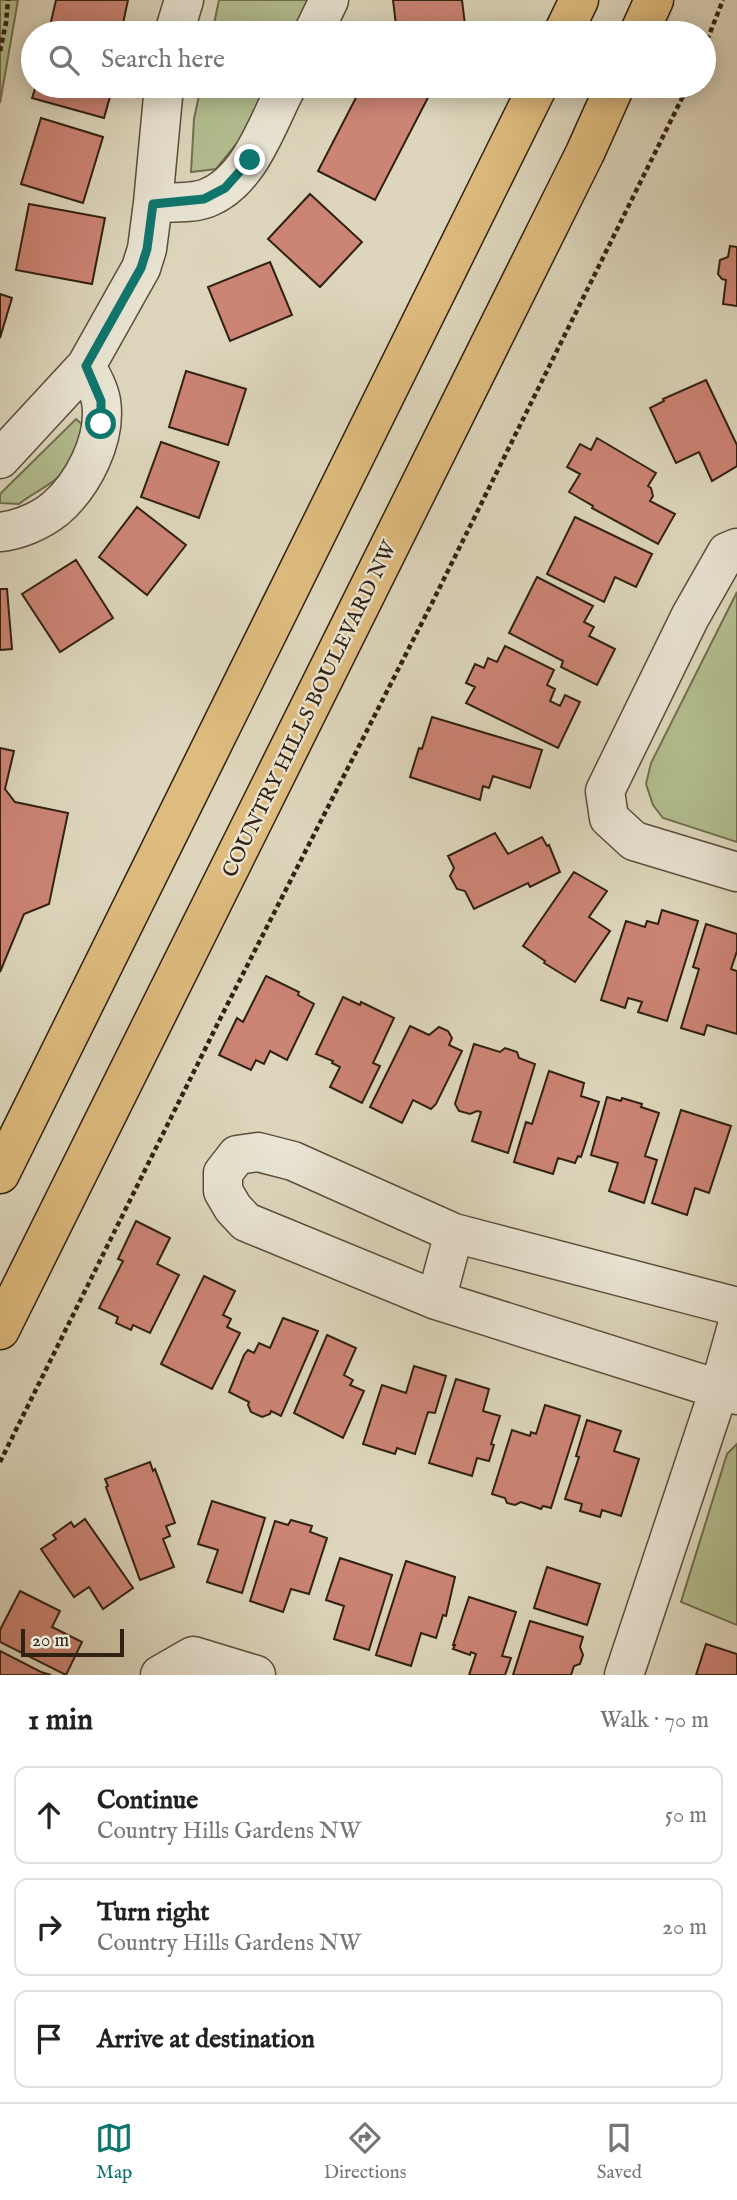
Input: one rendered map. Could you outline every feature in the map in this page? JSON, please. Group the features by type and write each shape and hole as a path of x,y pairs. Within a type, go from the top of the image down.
{"main road":[{"path":"569,21 579,0"},
{"path":"644,21 654,0"},
{"path":"0,1174 532,98"},
{"name":"COUNTRY HILLS BOULEVARD NW","path":"0,1330 585,153 610,98"},
{"path":"0,1164 24,1127"}],"street":[{"path":"178,21 184,0"},
{"path":"319,21 329,0"},
{"path":"0,458 86,366 141,268 147,249 153,204 163,98"},
{"path":"153,204 204,199 225,188 250,160 280,98"},
{"path":"0,532 11,531 36,521 55,509 74,489 97,446 101,401 86,366"},
{"path":"737,548 727,552 690,617 605,791 610,818 634,841 737,873"},
{"path":"728,1393 436,1300 246,1222 223,1191 223,1174 237,1155 258,1152 293,1161 454,1233 737,1307"},
{"path":"436,1300 454,1233"},
{"path":"624,1675 728,1393 737,1326"},
{"path":"160,1675 193,1656 256,1675"}],"path":[{"path":"0,51 8,0"},
{"path":"715,21 723,0"},
{"path":"0,1462 221,1017 434,599 682,98"}],"green space":[{"path":"0,0 18,0 0,103"},
{"path":"219,0 307,0 302,21 215,21"},
{"path":"198,98 264,98 247,131 216,169 191,172 194,119"},
{"path":"76,419 86,428 74,455 62,473 19,504 0,503 0,494"},
{"path":"737,592 737,842 663,818 653,805 646,784 651,763"},
{"path":"737,1444 737,1625 681,1602 727,1454"}],"building":[{"path":"56,0 128,0 124,21 51,21"},
{"path":"393,0 462,0 465,21 396,21"},
{"path":"32,98 110,98 104,118"},
{"path":"356,98 428,98 375,200 318,171"},
{"path":"41,118 103,137 83,203 21,184"},
{"path":"310,194 362,242 320,287 268,239"},
{"path":"29,204 105,218 92,284 16,270"},
{"path":"730,246 737,247 737,306 723,304 726,280 718,274 720,260 728,257"},
{"path":"270,262 292,315 230,341 208,287"},
{"path":"0,294 12,298 0,338"},
{"path":"186,371 246,389 228,445 169,427"},
{"path":"706,380 737,445 737,466 712,481 699,452 676,463 650,408 664,401 663,399"},
{"path":"597,438 656,473 648,486 653,496 650,501 675,514 658,544 592,508 593,506 569,492 580,474 567,467 580,444 591,450"},
{"path":"161,442 219,462 199,518 141,497"},
{"path":"137,507 186,545 147,595 99,557"},
{"path":"575,517 652,554 636,587 615,577 604,602 547,574"},
{"path":"76,560 113,618 60,652 22,594"},
{"path":"537,577 593,606 584,622 594,627 589,636 615,649 597,685 561,667 563,661 509,633"},
{"path":"0,589 7,589 12,649 0,650"},
{"path":"505,646 554,670 547,685 555,689 550,701 560,706 565,695 580,702 558,748 466,703 475,687 466,683 475,664 484,668 488,658 497,662"},
{"path":"432,717 542,750 530,788 493,776 489,788 483,786 480,800 410,777"},
{"path":"0,748 14,751 5,789 15,802 68,813 49,904 24,914 0,972"},
{"path":"495,833 508,854 542,837 547,846 549,845 560,872 530,887 528,883 474,909 465,891 457,889 450,876 454,868 448,856"},
{"path":"574,872 607,891 589,917 610,931 575,982 523,946"},
{"path":"662,910 698,921 667,1021 638,1012 642,1002 628,998 625,1008 601,1000 626,921 645,927 647,921 658,924"},
{"path":"706,924 737,934 737,951 731,969 737,971 737,1034 707,1025 704,1035 681,1028 699,969 693,967"},
{"path":"266,976 299,992 298,995 314,1004 287,1060 270,1051 264,1064 256,1060 251,1070 219,1055 237,1018 243,1022"},
{"path":"343,997 360,1005 361,1002 394,1018 373,1063 380,1066 362,1103 330,1087 340,1067 316,1054"},
{"path":"410,1026 429,1035 439,1027 448,1031 452,1038 449,1045 462,1051 436,1104 431,1109 413,1100 402,1123 370,1107"},
{"path":"474,1044 500,1052 505,1048 517,1052 519,1058 535,1064 508,1153 472,1141 481,1112 470,1114 459,1111 455,1104"},
{"path":"549,1071 584,1083 581,1096 599,1102 581,1157 578,1156 575,1163 558,1158 553,1174 514,1162 526,1122 532,1124"},
{"path":"607,1097 642,1104 641,1107 659,1113 645,1156 657,1160 644,1203 609,1191 618,1163 591,1155"},
{"path":"681,1110 731,1126 709,1193 695,1188 687,1215 652,1203"},
{"path":"136,1221 170,1238 157,1264 179,1275 150,1333 133,1325 131,1330 116,1323 118,1317 99,1308 123,1261 118,1259"},
{"path":"204,1276 235,1291 223,1315 231,1319 227,1327 240,1333 212,1389 161,1364"},
{"path":"283,1318 318,1331 281,1416 271,1411 262,1417 251,1412 249,1402 229,1392 244,1355 248,1350 254,1353 259,1343 270,1348"},
{"path":"327,1335 356,1348 344,1375 353,1380 350,1385 364,1391 343,1438 294,1413"},
{"path":"414,1366 446,1376 435,1413 428,1412 415,1454 397,1448 395,1454 363,1444 382,1385 406,1393"},
{"path":"456,1379 489,1389 483,1411 500,1416 489,1461 477,1458 472,1476 429,1463"},
{"path":"545,1405 580,1416 551,1508 543,1506 541,1509 521,1502 515,1505 507,1503 505,1498 492,1494 512,1430 530,1436 531,1432 536,1434"},
{"path":"587,1420 621,1431 614,1451 639,1459 621,1516 602,1510 600,1517 580,1511 582,1504 565,1499 579,1457 576,1456"},
{"path":"150,1462 175,1523 166,1526 170,1536 163,1539 174,1567 140,1580 105,1479"},
{"path":"212,1501 265,1518 242,1593 207,1582 218,1550 198,1544"},
{"path":"85,1519 133,1588 103,1609 89,1587 74,1597 41,1549 56,1539 53,1535 71,1522 74,1527"},
{"path":"291,1520 312,1526 310,1532 327,1538 309,1594 291,1589 283,1612 250,1601 275,1521 288,1525"},
{"path":"340,1558 392,1575 369,1650 334,1639 344,1606 326,1600"},
{"path":"406,1561 455,1577 446,1616 443,1615 436,1638 421,1633 411,1666 376,1655"},
{"path":"547,1567 600,1584 587,1625 534,1608"},
{"path":"20,1591 60,1611 52,1627 82,1642 66,1675 0,1642 0,1630"},
{"path":"469,1597 516,1612 502,1656 511,1658 505,1675 469,1675 476,1654 471,1652 470,1655 453,1649"},
{"path":"530,1621 583,1637 580,1647 583,1655 571,1675 513,1675"},
{"path":"706,1644 737,1654 737,1675 696,1675"},
{"path":"0,1651 41,1672 51,1675 0,1675"}],"route":[{"path":"101,424 101,401 86,366 141,268 147,249 153,204 204,199 225,188 250,160"}]}
